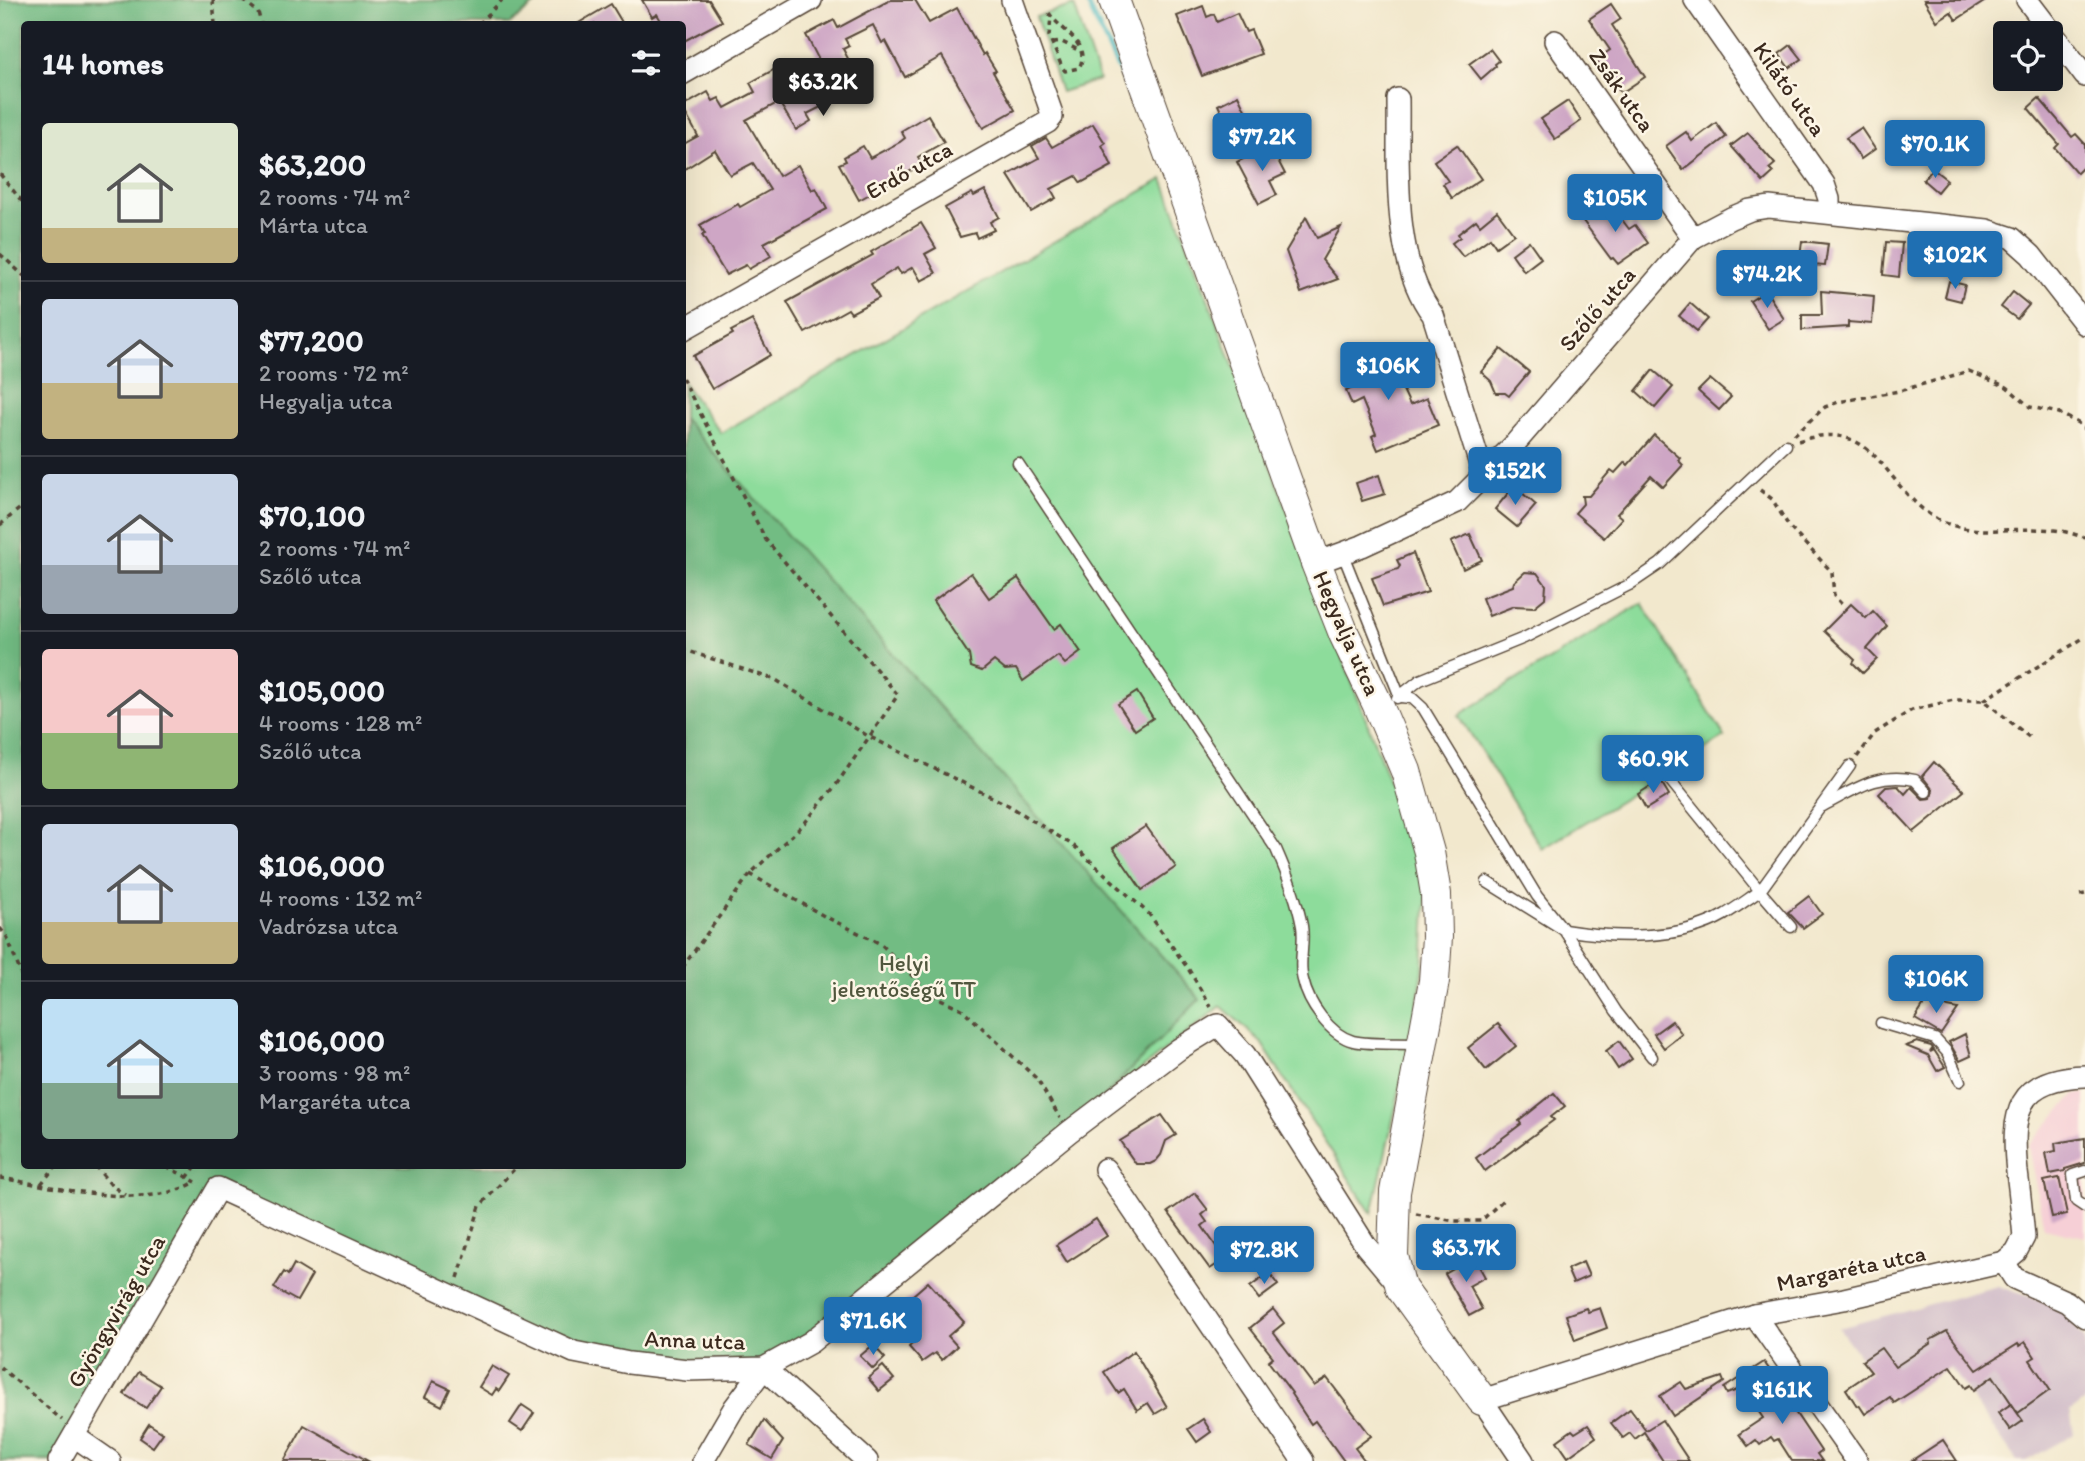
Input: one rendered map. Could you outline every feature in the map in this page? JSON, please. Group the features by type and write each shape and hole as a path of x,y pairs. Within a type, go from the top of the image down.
{"street":[{"path":"686,72 811,0"},
{"name":"Erdő utca","path":"686,328 1048,122 1052,117 1051,111 1012,0"},
{"name":"Hegyalja utca","path":"1114,0 1327,559 1344,634 1389,700 1429,852 1436,894 1437,937 1434,981 1398,1167 1393,1216 1393,1256 1401,1288"},
{"name":"Kilátó utca","path":"1695,0 1824,184 1829,199 1829,212"},
{"path":"2027,0 2085,76"},
{"name":"Zsák utca","path":"1555,41 1693,238"},
{"path":"1398,99 1401,234 1422,301 1433,315 1483,474"},
{"name":"Szőlő utca","path":"1327,559 1362,546 1457,502 1512,447 1693,238 1749,210 1769,207 1829,212 1987,230 2012,238 2031,255 2085,324"},
{"path":"1218,1025 1245,1055 1366,1246 1401,1288 1524,1461"},
{"name":"Anna utca","path":"218,1188 574,1352 629,1363 687,1370 764,1368 811,1342 1069,1132 1179,1049 1218,1025"},
{"path":"2085,1076 2049,1082 2034,1090 2021,1104 2015,1121 2014,1139 2024,1237 2016,1252 2004,1262 2014,1278 2067,1302 2085,1317"},
{"path":"1105,1169 1303,1461"},
{"name":"Gyöngyvirág utca","path":"59,1461 218,1188"},
{"name":"Margaréta utca","path":"1482,1400 1754,1315 1843,1299 2004,1262"},
{"path":"1754,1315 1857,1461"},
{"path":"703,1461 734,1408 764,1368 867,1461"},
{"path":"74,1436 110,1461"}],"lane":[{"path":"1389,700 1420,680 1524,638 1629,585 1660,564 1786,445"},
{"path":"1018,463 1276,849 1293,890 1303,930 1302,979 1321,1015 1336,1031 1353,1041 1421,1044"},
{"path":"1389,700 1412,698 1423,708 1537,896 1564,930 1616,1011 1652,1057"},
{"path":"1487,882 1564,930 1629,936 1677,931 1722,916 1760,891 1850,766"},
{"path":"1665,774 1791,927"},
{"path":"1820,807 1886,777 1915,779 1926,792"},
{"path":"1881,1023 1935,1039 1947,1052 1960,1081"},
{"path":"2085,1171 2073,1175 2076,1201 2085,1207"}],"path":[{"path":"212,0 215,21"},
{"path":"243,0 258,12 260,21"},
{"path":"482,21 502,0"},
{"path":"1050,15 1072,36 1080,51 1082,65 1065,71 1052,43 1049,36 1050,15"},
{"path":"1052,43 1062,42 1080,51"},
{"path":"0,174 21,200"},
{"path":"0,254 21,273"},
{"path":"1786,445 1808,419 1825,407 1969,372 2007,387 2030,407 2059,413 2085,430"},
{"path":"686,386 766,540 898,695 836,785 803,825 750,874 686,962"},
{"path":"1786,445 1826,434 1839,435 1862,445 1876,456 1911,499 1938,519 1952,525 1983,530 2054,530 2085,538"},
{"path":"1740,487 1754,486 1772,499 1790,528 1832,572 1834,596 1846,609"},
{"path":"0,525 21,508"},
{"path":"1850,766 1875,733 1912,710 1955,700 1984,700 2085,637"},
{"path":"686,650 776,680 868,736 1008,806 1074,846 1149,914 1189,970 1212,1009 1218,1025"},
{"path":"1984,700 2029,737"},
{"path":"750,874 824,916 881,944 930,994 962,1009 1037,1079 1069,1132"},
{"path":"0,928 7,937 21,974"},
{"path":"41,1184 54,1169"},
{"path":"98,1169 112,1186 129,1196"},
{"path":"0,1178 109,1196 152,1195 185,1188 195,1182 171,1169"},
{"path":"187,1178 194,1169"},
{"path":"453,1296 480,1206 514,1169"},
{"path":"1393,1216 1419,1214 1455,1221 1481,1221 1503,1200"},
{"path":"0,1367 60,1417 74,1436"}],"shaded area":[{"path":"2085,1093 2085,1237 2044,1228 2028,1146 2074,1095"},
{"path":"1998,1286 2060,1307 2085,1339 2085,1401 2070,1411 2074,1434 2026,1461 2017,1461 1949,1367 1894,1403 1839,1328"}],"green space":[{"path":"0,0 540,0 514,21 21,21 21,1169 686,1169 686,387 721,433 1163,179 1427,882 1423,972 1372,1214 1260,1041 1221,1006 804,1336 220,1183 0,1461"},
{"name":"Helyi jelentőségű TT","path":"0,0 540,0 514,21 21,21 21,1169 686,1169 686,421 1200,999 1069,1132 764,1368 574,1352 218,1188 59,1461 0,1461"},
{"path":"1074,5 1099,80 1061,92 1036,17"},
{"path":"1642,603 1725,737 1542,849 1459,715"}],"building":[{"path":"642,0 709,0 722,21 686,40 686,21 661,21 657,14 652,17"},
{"path":"890,0 915,0 929,23 957,8 983,55 985,53 996,71 993,72 1015,110 983,128 942,56 905,77 886,41 882,43 873,25 845,39 849,46 843,49 856,74 847,79 851,87 820,103 821,107 807,114 811,121 796,130 779,102 746,120 779,176 798,165 812,190 816,188 827,209 764,243 771,256 749,269 746,265 726,275 702,235 705,234 700,225 770,190 753,163 730,175 715,150 686,168 686,143 698,136 686,114 686,105 708,92 713,101 719,98 725,108 755,92 750,83 784,64 793,80 822,66 806,35 834,20 838,28"},
{"path":"1924,0 1987,0 1956,20 1951,12 1937,21"},
{"path":"611,4 621,21 582,21"},
{"path":"1611,4 1621,19 1612,25 1645,77 1621,93 1616,84 1613,86 1596,60 1610,50 1589,19"},
{"path":"1203,6 1207,17 1214,14 1217,22 1237,13 1246,32 1251,30 1261,54 1202,76 1177,16"},
{"path":"1791,45 1802,59 1789,68 1779,54"},
{"path":"1490,49 1499,61 1481,79 1469,64"},
{"path":"1238,95 1248,116 1228,126 1218,105"},
{"path":"2039,98 2072,137 2076,134 2085,144 2085,165 2077,173 2055,148 2059,144 2028,108"},
{"path":"1568,101 1581,121 1555,139 1541,119"},
{"path":"928,115 944,142 918,157 921,165 859,200 839,164 846,161 844,157 863,146 870,158 900,142 905,138 901,131"},
{"path":"1716,123 1726,137 1683,170 1666,146 1686,132 1692,141"},
{"path":"1093,124 1105,143 1102,145 1112,166 1081,183 1076,176 1051,189 1056,198 1031,212 1008,175 1039,158 1032,146 1046,138 1052,147"},
{"path":"1861,128 1875,149 1861,159 1846,138"},
{"path":"1748,133 1775,164 1769,169 1773,173 1763,182 1731,146"},
{"path":"1270,145 1285,174 1270,181 1277,195 1259,204 1237,162"},
{"path":"1457,145 1481,179 1452,198 1443,184 1448,181 1434,161"},
{"path":"1933,169 1947,180 1937,192 1923,180"},
{"path":"985,190 999,217 990,222 994,230 977,238 975,233 960,237 945,208 972,193 974,196"},
{"path":"1611,205 1629,229 1635,225 1648,243 1618,264 1611,259 1583,221 1603,206 1606,209"},
{"path":"1497,211 1514,234 1496,247 1490,238 1463,257 1452,243 1460,237 1458,234 1476,220 1480,225"},
{"path":"1306,217 1317,238 1341,227 1322,260 1338,279 1301,293 1286,251"},
{"path":"921,223 936,248 925,254 936,273 921,281 913,267 901,274 897,268 871,284 879,298 851,313 848,309 805,333 787,302 873,255 871,252"},
{"path":"1529,241 1541,258 1524,271 1512,254"},
{"path":"1802,241 1828,244 1825,266 1799,264"},
{"path":"1886,242 1902,243 1899,277 1883,275"},
{"path":"1949,281 1965,285 1961,301 1945,297"},
{"path":"1766,291 1784,319 1768,329 1750,301"},
{"path":"1821,291 1874,296 1872,324 1848,322 1848,327 1802,330 1802,315 1822,315"},
{"path":"2013,292 2029,305 2017,319 2001,307"},
{"path":"1690,303 1708,319 1697,331 1679,316"},
{"path":"752,320 770,355 712,389 693,356"},
{"path":"1501,349 1529,372 1509,396 1496,393 1491,381 1481,372"},
{"path":"1385,351 1410,405 1427,398 1438,425 1378,450 1372,436 1376,434 1362,400 1352,405 1346,391 1357,386 1348,368"},
{"path":"1653,370 1673,387 1655,408 1636,391"},
{"path":"1710,379 1731,397 1719,410 1698,391"},
{"path":"1654,435 1680,458 1678,460 1683,465 1663,487 1651,476 1617,514 1622,518 1604,538 1575,513 1583,504 1582,496 1589,496 1611,470 1615,473 1625,462 1628,465"},
{"path":"1379,475 1385,494 1362,501 1356,483"},
{"path":"1514,486 1536,505 1517,527 1495,509"},
{"path":"1470,534 1482,560 1463,569 1451,542"},
{"path":"1413,553 1428,592 1383,606 1372,578 1398,569 1400,566 1397,560"},
{"path":"1525,572 1537,573 1546,585 1545,598 1534,607 1514,606 1489,616 1482,598 1513,586"},
{"path":"971,573 989,598 1018,578 1054,629 1061,624 1081,652 1065,664 1058,656 1023,681 1016,669 1005,670 994,661 982,671 971,667 969,655 933,601"},
{"path":"1851,604 1866,618 1873,611 1887,626 1867,649 1877,659 1863,673 1853,663 1855,660 1824,631"},
{"path":"1137,692 1153,718 1135,730 1118,704"},
{"path":"1934,762 1964,791 1914,832 1879,794 1886,787 1898,786 1905,794 1911,787 1923,799 1931,798 1933,790 1922,776"},
{"path":"1660,780 1669,795 1646,809 1638,794"},
{"path":"1146,826 1176,867 1142,890 1113,848"},
{"path":"1809,896 1822,914 1803,928 1788,912"},
{"path":"1929,997 1958,1009 1941,1034 1915,1019"},
{"path":"1672,1021 1682,1034 1664,1048 1654,1034"},
{"path":"1498,1024 1516,1046 1486,1070 1468,1048"},
{"path":"1965,1034 1971,1056 1960,1061 1949,1042"},
{"path":"1619,1041 1632,1059 1618,1069 1606,1051"},
{"path":"1917,1042 1931,1046 1933,1048 1930,1052 1934,1050 1945,1067 1937,1071 1928,1055 1906,1046"},
{"path":"1554,1093 1565,1106 1551,1117 1554,1120 1485,1171 1476,1158 1521,1124 1519,1121"},
{"path":"1162,1115 1176,1135 1166,1141 1156,1161 1136,1164 1120,1141"},
{"path":"2085,1138 2085,1163 2050,1174 2046,1153 2056,1151 2055,1143"},
{"path":"2059,1178 2067,1214 2052,1217 2044,1181"},
{"path":"1195,1193 1208,1210 1202,1215 1207,1222 1202,1226 1225,1259 1210,1269 1168,1212"},
{"path":"1096,1219 1107,1236 1067,1262 1056,1245"},
{"path":"1474,1257 1485,1277 1469,1286 1482,1309 1469,1316 1445,1274"},
{"path":"1583,1262 1589,1276 1573,1283 1567,1269"},
{"path":"294,1264 312,1275 297,1301 274,1288 284,1272 288,1275"},
{"path":"1269,1273 1278,1285 1259,1299 1250,1287"},
{"path":"928,1282 964,1322 948,1336 957,1346 942,1360 935,1353 922,1362 909,1347 919,1337 897,1309"},
{"path":"1586,1308 1588,1312 1600,1308 1607,1328 1575,1340 1566,1315"},
{"path":"1273,1309 1284,1323 1273,1332 1314,1386 1327,1378 1371,1436 1355,1448 1365,1461 1344,1461 1315,1421 1311,1424 1268,1361 1273,1357 1250,1328"},
{"path":"1947,1331 1977,1370 2025,1342 2035,1357 2030,1360 2050,1390 2018,1413 1993,1376 1974,1390 1971,1385 1966,1388 1951,1366 1894,1403 1890,1397 1865,1414 1859,1405 1857,1406 1846,1389 1871,1372 1862,1361 1881,1348 1895,1367 1931,1343 1930,1340"},
{"path":"873,1345 885,1358 873,1369 860,1356"},
{"path":"1134,1351 1167,1407 1155,1414 1148,1403 1137,1410 1124,1389 1118,1393 1104,1372"},
{"path":"1764,1362 1774,1376 1727,1394 1724,1388"},
{"path":"492,1366 509,1376 499,1391 496,1389 492,1395 479,1387"},
{"path":"883,1366 894,1379 879,1391 868,1378"},
{"path":"139,1372 161,1386 146,1408 124,1394"},
{"path":"1722,1377 1724,1382 1673,1416 1660,1396 1681,1382 1686,1389"},
{"path":"433,1381 450,1389 442,1406 425,1397"},
{"path":"1779,1383 1787,1395 1792,1392 1803,1407 1795,1412 1821,1451 1817,1454 1822,1461 1792,1461 1778,1439 1774,1441 1771,1437 1760,1445 1756,1440 1748,1446 1739,1434 1763,1418 1752,1402"},
{"path":"2011,1404 2023,1421 2010,1430 1998,1413"},
{"path":"522,1405 534,1413 522,1431 510,1423"},
{"path":"1630,1409 1646,1430 1662,1420 1689,1461 1663,1461 1644,1432 1635,1439 1630,1433 1623,1438 1611,1423"},
{"path":"1203,1419 1211,1432 1197,1442 1188,1429"},
{"path":"764,1420 783,1441 772,1459 749,1445"},
{"path":"149,1424 163,1433 153,1447 140,1438"},
{"path":"304,1425 368,1461 284,1461"},
{"path":"1588,1425 1596,1437 1568,1457 1557,1441 1572,1430 1575,1433"},
{"path":"1943,1440 1957,1461 1911,1461"}],"waterway":[{"path":"1086,0 1139,112"}]}
